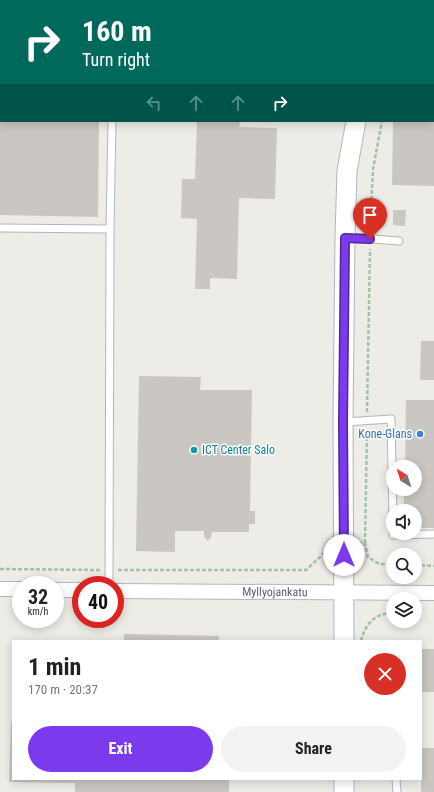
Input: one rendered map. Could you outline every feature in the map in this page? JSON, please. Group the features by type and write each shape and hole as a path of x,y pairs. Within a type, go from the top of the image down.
{"street":[{"path":"344,640 343,422 345,238 347,171 356,122"},
{"path":"0,589 12,589"},
{"name":"Myllyojankatu","path":"124,591 434,593"},
{"path":"344,780 344,792"}],"lane":[{"path":"109,576 110,229 112,122"},
{"path":"0,228 110,229"},
{"path":"345,238 399,241"},
{"path":"343,422 391,419 393,504"},
{"path":"422,534 434,534"},
{"path":"396,780 397,792"}],"path":[{"path":"382,122 373,169 370,239 365,543 368,557 378,564 386,564"},
{"path":"0,569 306,570 331,544 365,543"},
{"path":"422,565 434,566"},
{"path":"361,640 367,625 376,617 386,613"}],"building":[{"path":"0,122 99,122 98,217 0,215"},
{"path":"197,122 240,122 239,127 277,128 275,199 239,198 237,279 210,278 210,289 195,289 197,219 181,218 182,179 195,179"},
{"path":"393,122 434,122 434,186 392,185"},
{"path":"393,210 406,210 405,226 393,225"},
{"path":"421,341 434,341 434,380 420,380"},
{"name":"ICT Center Salo","path":"139,376 201,377 200,390 252,390 250,511 255,511 255,524 249,524 249,532 212,532 208,541 204,537 204,531 175,531 175,552 136,551"},
{"name":"Kone-Glans","path":"406,400 434,400 434,528 422,528 422,504 404,504 404,496 422,496 422,460 405,460"},
{"path":"124,634 219,636 219,640 124,640"},
{"path":"422,649 434,649 434,692 422,692"},
{"path":"12,722 12,780 229,780 229,792 75,792 75,783 9,782"},
{"path":"422,748 434,748 434,792 421,792"}],"place":[{"name":"Kone-Glans","path":"420,434"},
{"name":"ICT Center Salo","path":"194,450"}],"route":[{"path":"344,555 343,422 345,238 370,239"}]}
